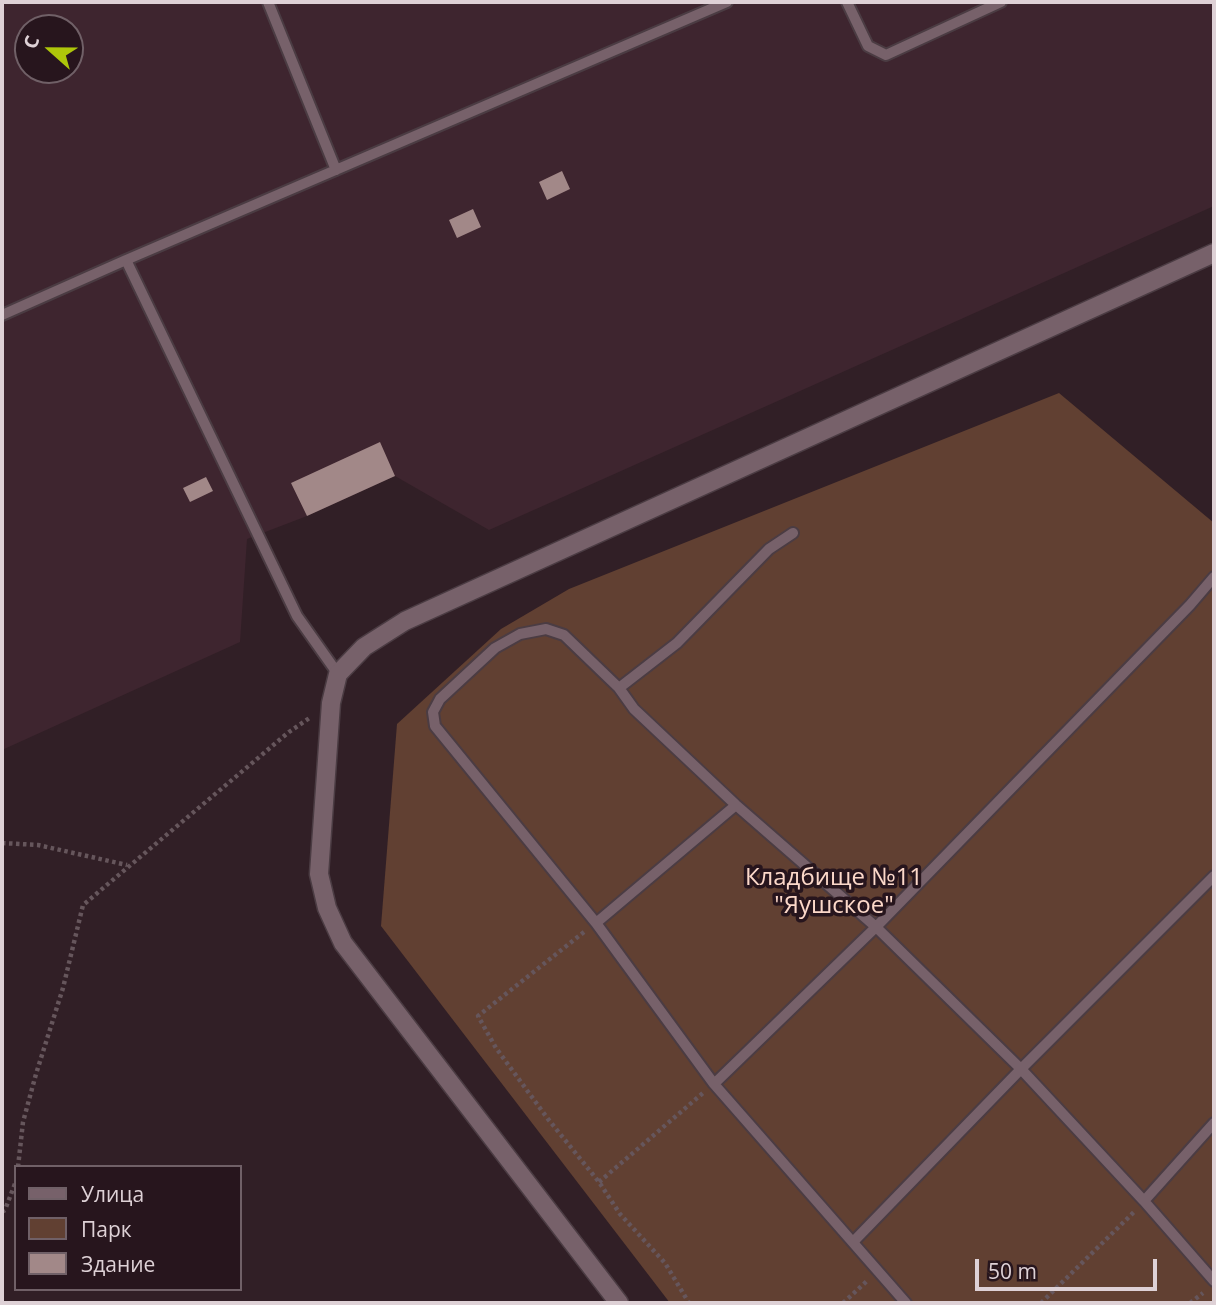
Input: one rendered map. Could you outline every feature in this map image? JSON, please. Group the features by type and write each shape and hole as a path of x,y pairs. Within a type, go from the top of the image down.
{"street":[{"path":"619,1303 343,943 327,908 319,874 331,703 338,674 364,647 405,621 1214,253"}],"lane":[{"path":"268,2 336,170"},
{"path":"2,315 727,2"},
{"path":"847,2 868,46 886,55 1001,2"},
{"path":"126,260 297,617 338,674"},
{"path":"619,688 677,643 769,549 793,533"},
{"path":"714,1084 876,927 1190,605 1214,577"},
{"path":"906,1303 714,1084 596,923 435,726 433,712 440,699 495,648 520,634 546,629 564,635 619,688 634,709 736,805 876,927 1021,1069 1214,1281"},
{"path":"596,923 736,805"},
{"path":"854,1241 1214,876"},
{"path":"1144,1201 1214,1123"}],"path":[{"path":"18,1165 23,1122 63,988 83,905 289,732 331,703"},
{"path":"2,843 37,845 128,866"},
{"path":"596,923 478,1016 496,1048 548,1119 599,1182 620,1214 665,1263 689,1303"},
{"path":"599,1182 714,1084"},
{"path":"2,1212 14,1186"},
{"path":"1041,1303 1144,1201"},
{"path":"843,1303 878,1271"}],"shaded area":[{"path":"2,2 1214,2 1214,206 489,530 395,476 307,516 247,539 240,642 2,750"}],"green space":[{"name":"Кладбище №11 \"Яушское\"","path":"1059,393 1214,523 1214,1303 670,1303 381,926 397,724 501,629 569,589"}],"building":[{"path":"562,171 570,189 547,200 539,182"},
{"path":"473,209 481,227 457,238 449,220"},
{"path":"380,442 395,476 307,516 291,483"},
{"path":"206,477 213,491 190,502 183,488"}]}
